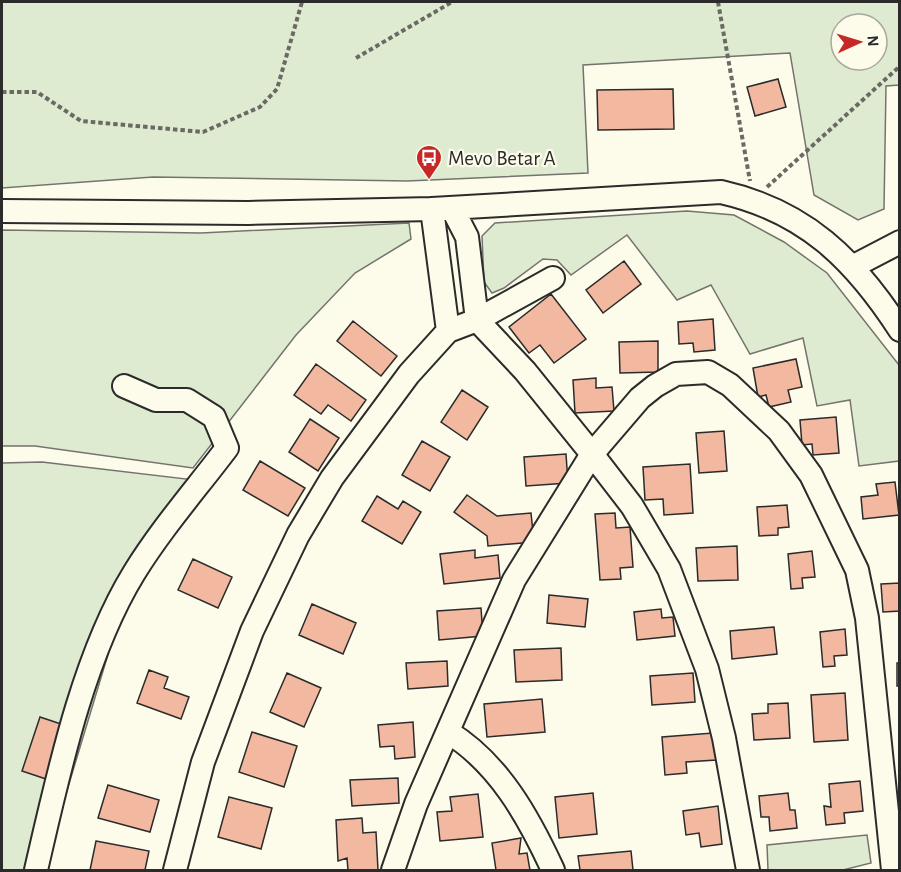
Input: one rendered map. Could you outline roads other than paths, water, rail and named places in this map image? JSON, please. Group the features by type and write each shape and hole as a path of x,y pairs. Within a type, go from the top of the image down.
{"street":[{"path":"2,211 248,213 442,209 721,192 753,199 791,217 826,240 854,266 900,330"},
{"path":"442,209 466,237 477,320 525,371 592,454 632,506 669,569 707,669 724,738 748,870"},
{"path":"442,209 448,331"},
{"path":"854,266 900,242"},
{"path":"175,870 203,762 252,631 298,536 332,478 410,374 448,331 477,320 553,278"},
{"path":"393,870 416,804 514,580 592,454 640,398 655,386 676,374 708,372 730,385 779,431 811,475 857,570 868,630 893,870"},
{"path":"36,870 54,794 98,648 134,573 227,448 214,417 187,400 156,400 124,386"},
{"path":"448,732 468,744 503,782 527,819 553,870"}],"place":[{"name":"Mevo Betar A","path":"429,181"}]}
